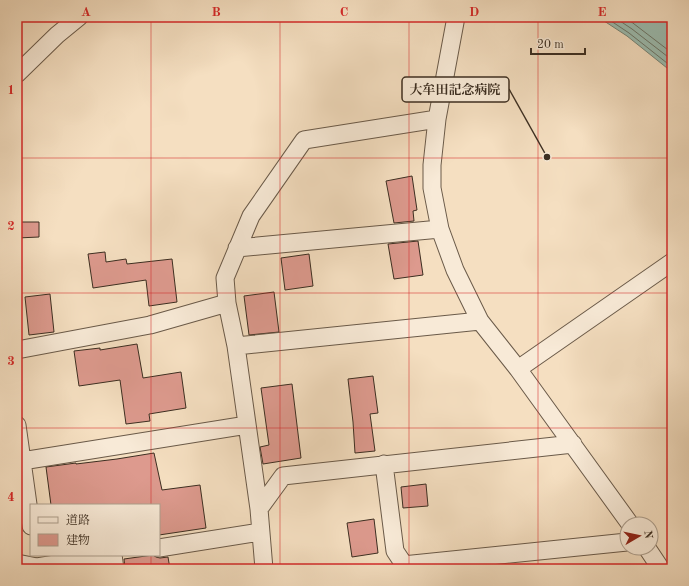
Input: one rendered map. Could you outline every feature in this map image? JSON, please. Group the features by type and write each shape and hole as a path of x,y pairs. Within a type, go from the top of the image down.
{"street":[{"path":"17,74 78,17"},
{"path":"456,17 437,119 432,165 432,188 440,229 455,270 480,321 573,444 624,516"},
{"path":"264,569 259,509 236,346 227,303 225,278 251,216 304,140 437,119"},
{"path":"237,248 440,229"},
{"path":"518,370 672,262"},
{"path":"17,350 150,325 227,303"},
{"path":"236,346 480,321"},
{"path":"22,462 247,424"},
{"path":"17,425 30,519"},
{"path":"259,509 283,476 573,444"},
{"path":"384,464 395,551 405,567 619,543"},
{"path":"160,548 260,532"},
{"path":"17,564 99,556"},
{"path":"112,556 115,569"},
{"path":"653,556 662,569"}],"water":[{"path":"598,17 672,17 672,72 627,36"}],"building":[{"path":"412,176 417,210 413,211 414,221 394,223 386,181"},
{"path":"17,222 39,222 39,237 17,238"},
{"path":"418,241 423,275 394,279 388,244"},
{"path":"105,252 106,262 126,259 127,264 172,259 177,302 149,306 146,280 93,288 88,254"},
{"path":"309,254 313,286 285,290 281,258"},
{"path":"274,292 279,332 249,335 244,296"},
{"path":"50,294 54,332 29,335 25,297"},
{"path":"137,344 143,378 181,372 186,408 149,414 150,421 126,424 120,380 79,386 74,351 100,348 100,350"},
{"path":"373,376 378,413 370,414 375,451 355,453 348,379"},
{"path":"292,384 301,458 263,464 260,447 269,445 261,388"},
{"path":"154,453 162,490 200,485 206,528 160,535 160,504 51,504 46,467"},
{"path":"426,484 428,506 403,508 401,487"},
{"path":"374,519 378,553 352,557 347,523"},
{"path":"146,556 154,556 160,558 168,557 170,569 125,569 124,559"}],"place":[{"name":"大牟田記念病院","path":"547,157"}]}
